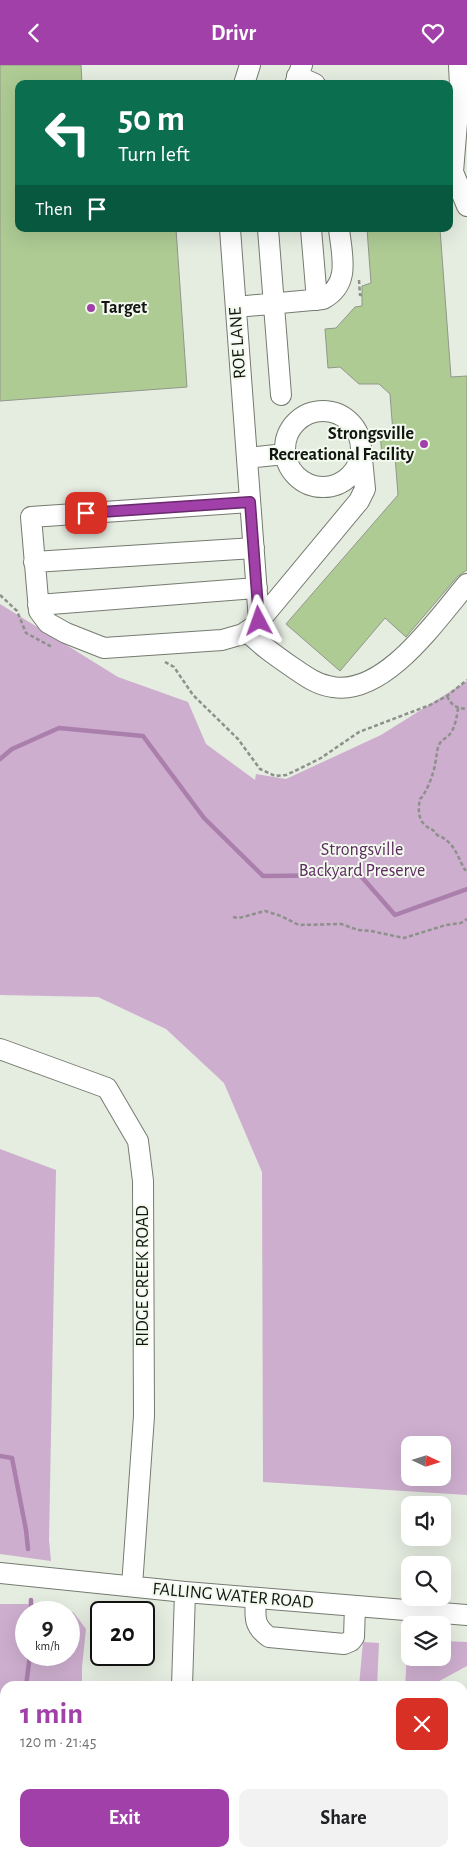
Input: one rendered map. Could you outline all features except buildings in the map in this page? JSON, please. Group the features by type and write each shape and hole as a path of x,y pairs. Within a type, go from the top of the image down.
{"street":[{"path":"245,80 250,65"},
{"path":"453,130 459,65"},
{"path":"453,176 467,206"},
{"name":"ROE LANE","path":"230,232 257,589 253,626"},
{"path":"268,232 281,395"},
{"path":"311,232 317,300"},
{"path":"236,307 317,300 333,294 340,285 343,270 339,232"},
{"path":"250,502 30,517 38,611 48,623 66,633 104,648 222,640 243,634 253,626 359,501 365,489 360,449 355,430 348,422 331,413 320,412 301,418 294,425 287,439 285,454 287,462 297,477 304,482 320,487 338,484 345,480 357,466 360,449"},
{"path":"247,458 285,454"},
{"path":"34,562 254,548"},
{"path":"253,626 255,640 320,684 334,688 366,683 386,672 410,651 467,584"},
{"path":"38,605 257,589"},
{"name":"RIDGE CREEK ROAD","path":"0,1049 107,1088 138,1141 143,1181 144,1416 132,1586"},
{"name":"FALLING WATER ROAD","path":"0,1573 185,1592 467,1615"},
{"path":"182,1681 185,1592"},
{"path":"256,1598 255,1621 261,1632 269,1637 344,1644 352,1641 354,1637 355,1606"}],"path":[{"path":"0,595 17,611 26,633 60,649"},
{"path":"162,662 174,667 193,695 238,739 260,769 276,776 286,775 299,769 321,757 359,731 430,705 447,696 467,680"},
{"path":"447,696 451,704 458,708 467,709"},
{"path":"458,708 450,734 442,739 438,746 435,765 426,791 419,802 419,817 424,825 432,829 437,835 448,840 466,872"},
{"path":"233,917 239,918 269,912 299,925 337,924 358,931 371,931 404,938 446,925 461,923 467,919"}],"green space":[{"name":"Strongsville Backyard Preserve","path":"0,604 118,677 188,702 206,744 255,780 256,774 286,779 381,735 467,681 467,1495 263,1482 262,1172 224,1083 166,1029 98,997 0,995"},
{"path":"0,1149 56,1170 49,1540 51,1561 0,1554"},
{"path":"0,1604 15,1604 15,1666 80,1666 80,1621 86,1629 82,1681 0,1681"},
{"path":"451,1641 467,1642 467,1666 439,1681 405,1681 406,1666 451,1666"},
{"path":"363,1642 379,1643 377,1681 359,1681"}],"waterway":[{"path":"0,759 12,749 59,728 143,736 204,818 263,876 360,875 395,915 467,889"},
{"path":"0,1456 12,1458 28,1549"},
{"path":"27,1681 29,1666"}],"place":[{"name":"Target","path":"91,308"},
{"name":"Strongsville Recreational Facility","path":"424,444"}],"route":[{"path":"86,513 250,502 259,621"}]}
